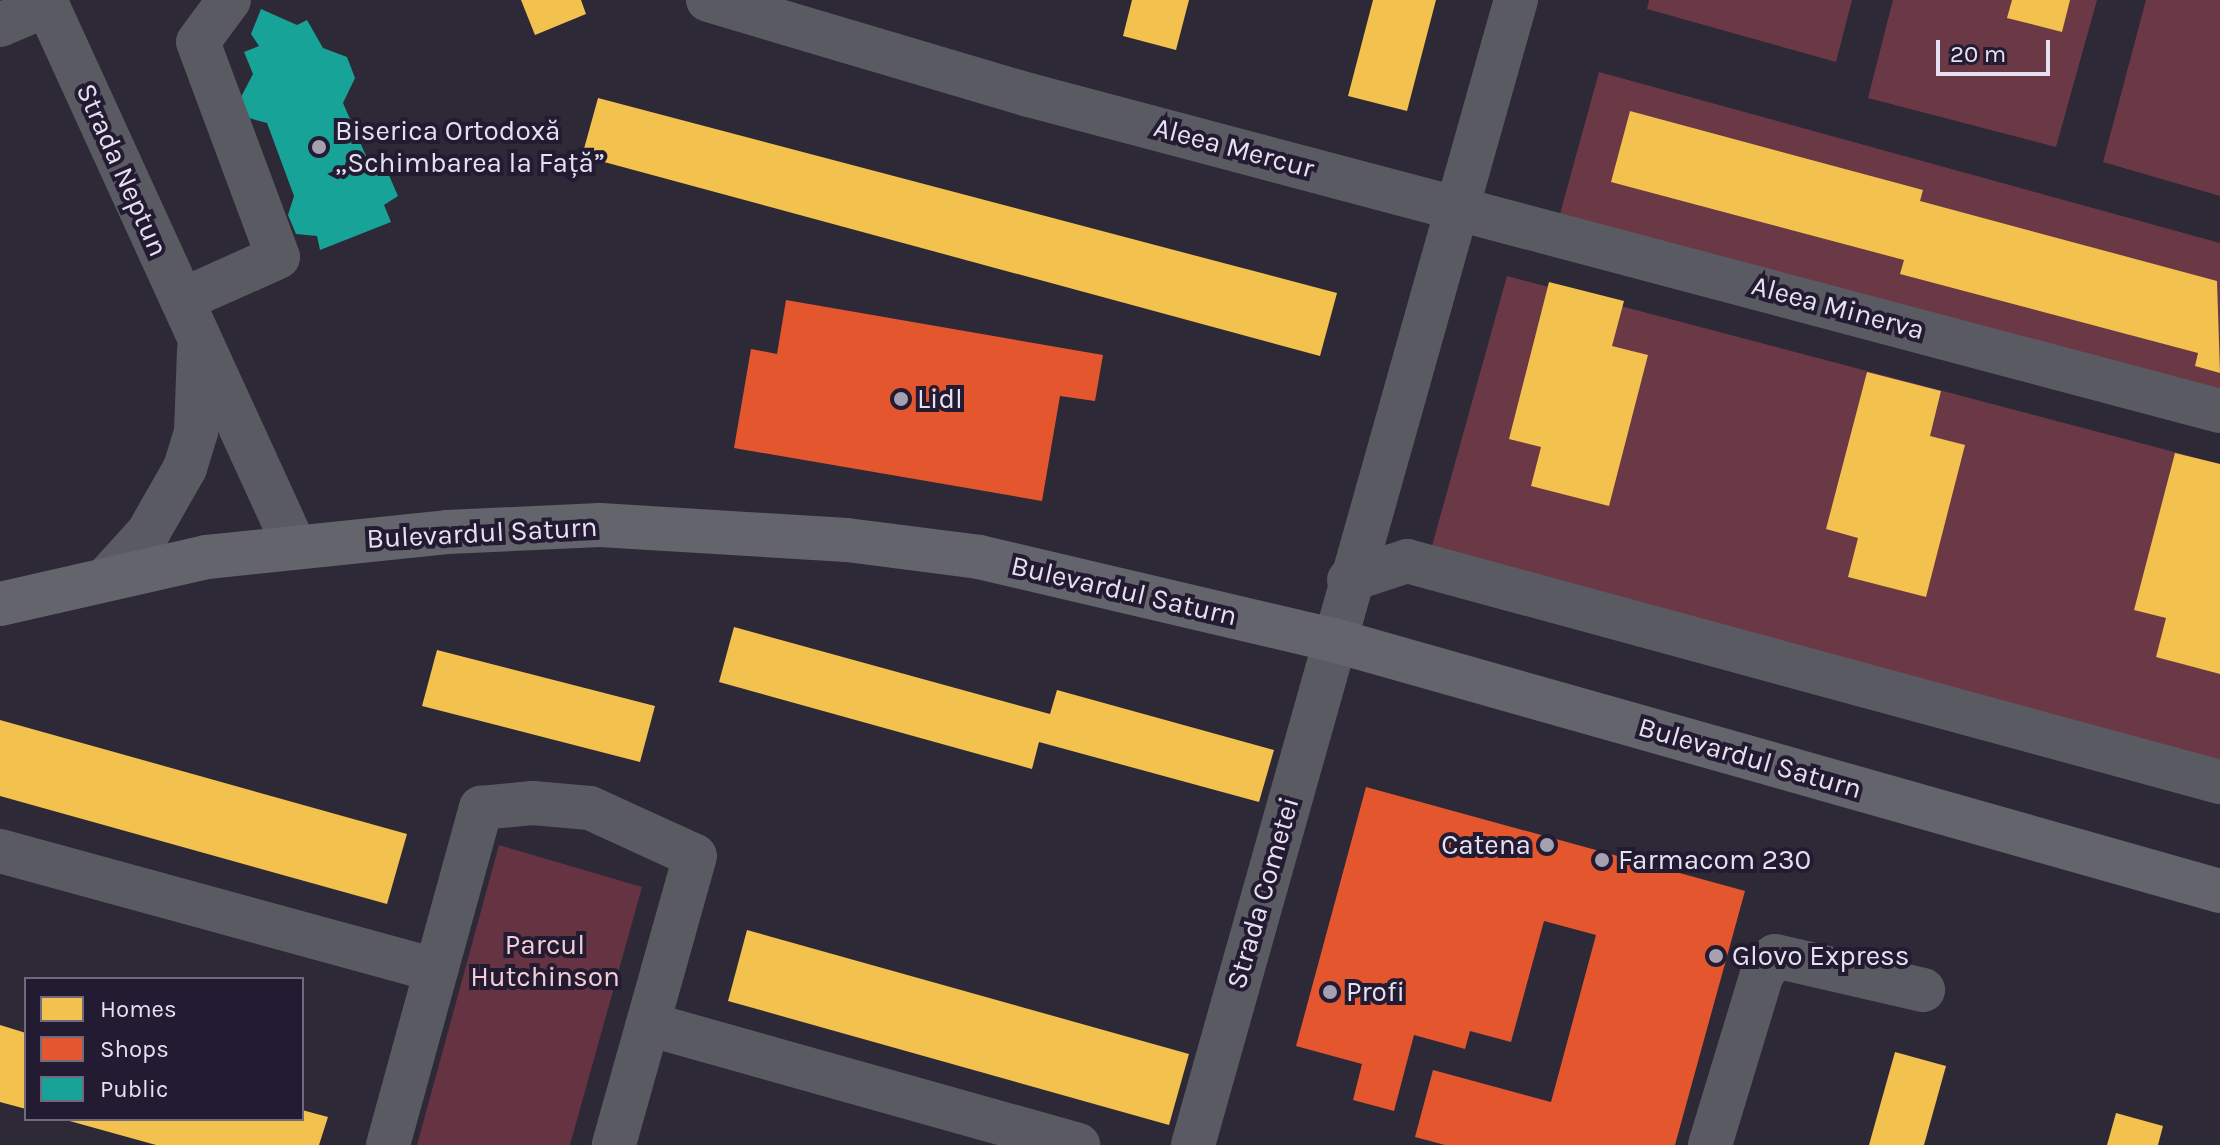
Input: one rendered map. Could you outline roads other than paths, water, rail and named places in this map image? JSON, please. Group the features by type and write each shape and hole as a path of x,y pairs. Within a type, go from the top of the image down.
{"main road":[{"name":"Bulevardul Saturn","path":"0,604 107,578 294,545 600,525 847,540 979,557 1333,640 2220,891"}],"street":[{"path":"190,318 278,257 198,42 229,0"},
{"name":"Aleea Mercur","path":"708,0 1029,95 1456,207"},
{"path":"1456,207 1516,0"},
{"name":"Strada Neptun","path":"0,25 46,2 294,545"},
{"name":"Aleea Minerva","path":"1456,207 2220,411"},
{"name":"Strada Cometei","path":"1193,1145 1456,207"},
{"name":"Strada Neptun","path":"107,578 148,533 185,468 202,384 190,318"},
{"path":"1349,580 1407,561 2220,782"},
{"path":"388,1145 481,808 590,808 695,856 614,1145"},
{"path":"0,851 436,970"},
{"path":"1710,1145 1762,974 1775,956 1923,990"},
{"path":"648,1024 1078,1145"}],"place":[{"name":"Biserica Ortodoxă „Schimbarea la Față”","path":"319,147"},
{"name":"Lidl","path":"901,399"},
{"name":"Catena","path":"1547,845"},
{"name":"Farmacom 230","path":"1602,860"},
{"name":"Glovo Express","path":"1716,956"},
{"name":"Profi","path":"1330,992"}],"park label":[{"name":"Parcul Hutchinson","path":"545,961"}]}
